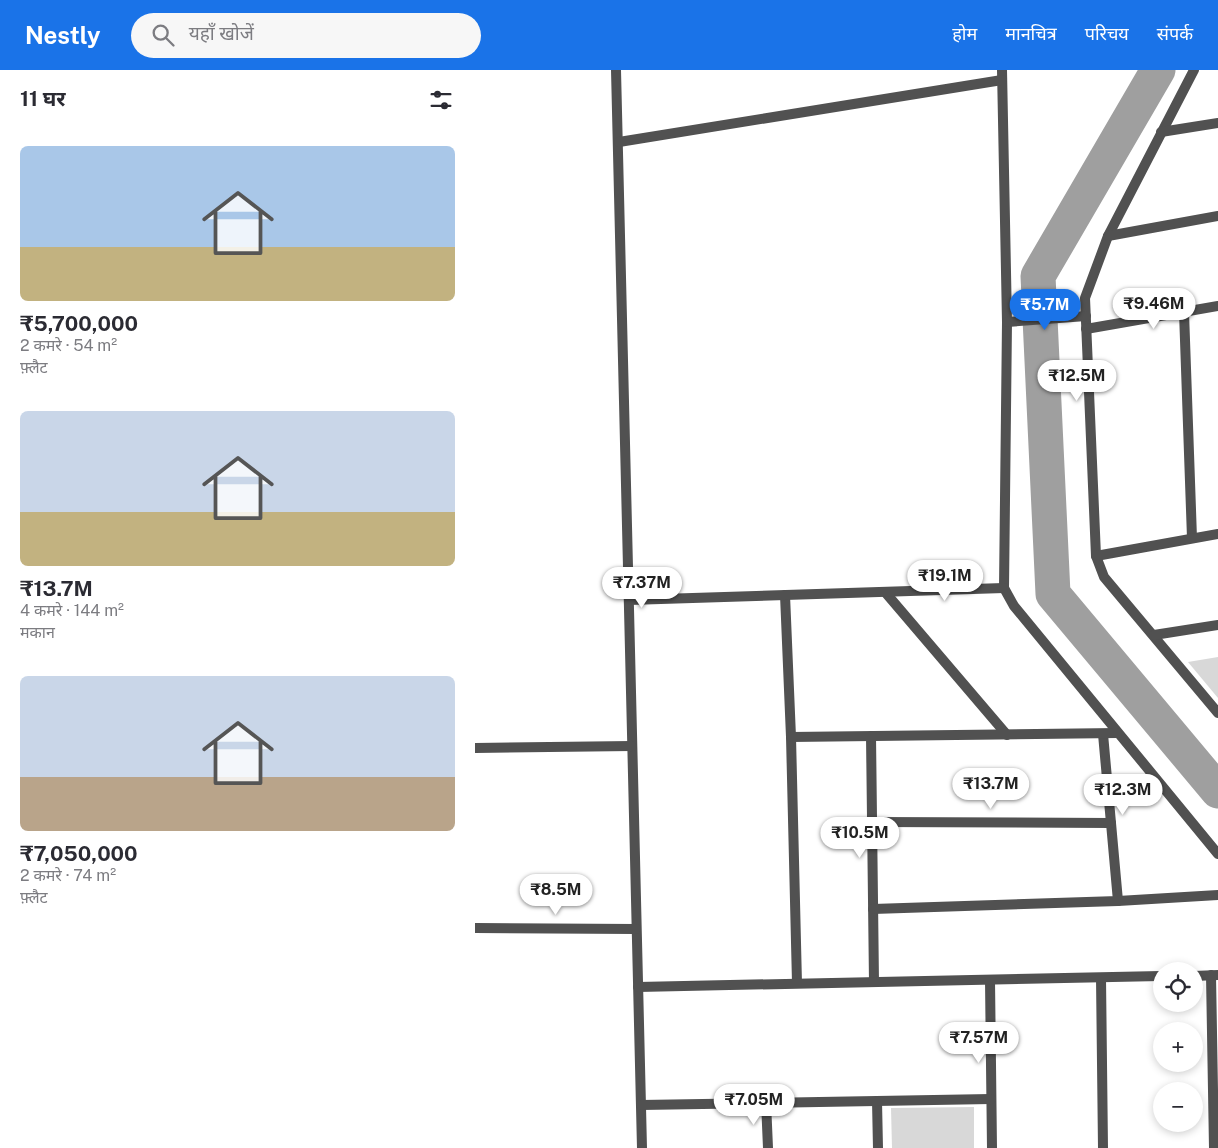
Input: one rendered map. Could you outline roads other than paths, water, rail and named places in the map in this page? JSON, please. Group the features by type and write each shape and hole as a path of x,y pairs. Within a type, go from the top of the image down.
{"street":[{"path":"616,70 642,1148"},
{"path":"1194,70 1108,236 1085,298 1085,316 1096,556 1104,578 1218,713"},
{"path":"619,142 1002,75 1007,322 1005,588 1014,606 1117,734 1218,854"},
{"path":"1161,132 1218,123"},
{"path":"1108,236 1218,216"},
{"path":"1086,329 1218,306"},
{"path":"1185,312 1192,538"},
{"path":"1007,322 1085,316"},
{"path":"1096,556 1218,534"},
{"path":"629,600 1005,588"},
{"path":"885,592 1007,735"},
{"path":"785,595 791,737 797,984"},
{"path":"1154,635 1218,625"},
{"path":"1103,734 1118,901"},
{"path":"791,737 1117,734"},
{"path":"871,736 874,982"},
{"path":"475,748 632,746"},
{"path":"872,822 1111,823"},
{"path":"873,909 1118,901 1218,895"},
{"path":"475,928 636,929"},
{"path":"1214,1148 1215,975"},
{"path":"638,986 1153,976"},
{"path":"1101,978 1103,1148"},
{"path":"991,980 992,1148"},
{"path":"641,1105 991,1099"},
{"path":"877,1101 878,1148"},
{"path":"766,1102 768,1148"}],"waterway":[{"path":"1158,70 1038,276 1053,594 1218,791"}]}
